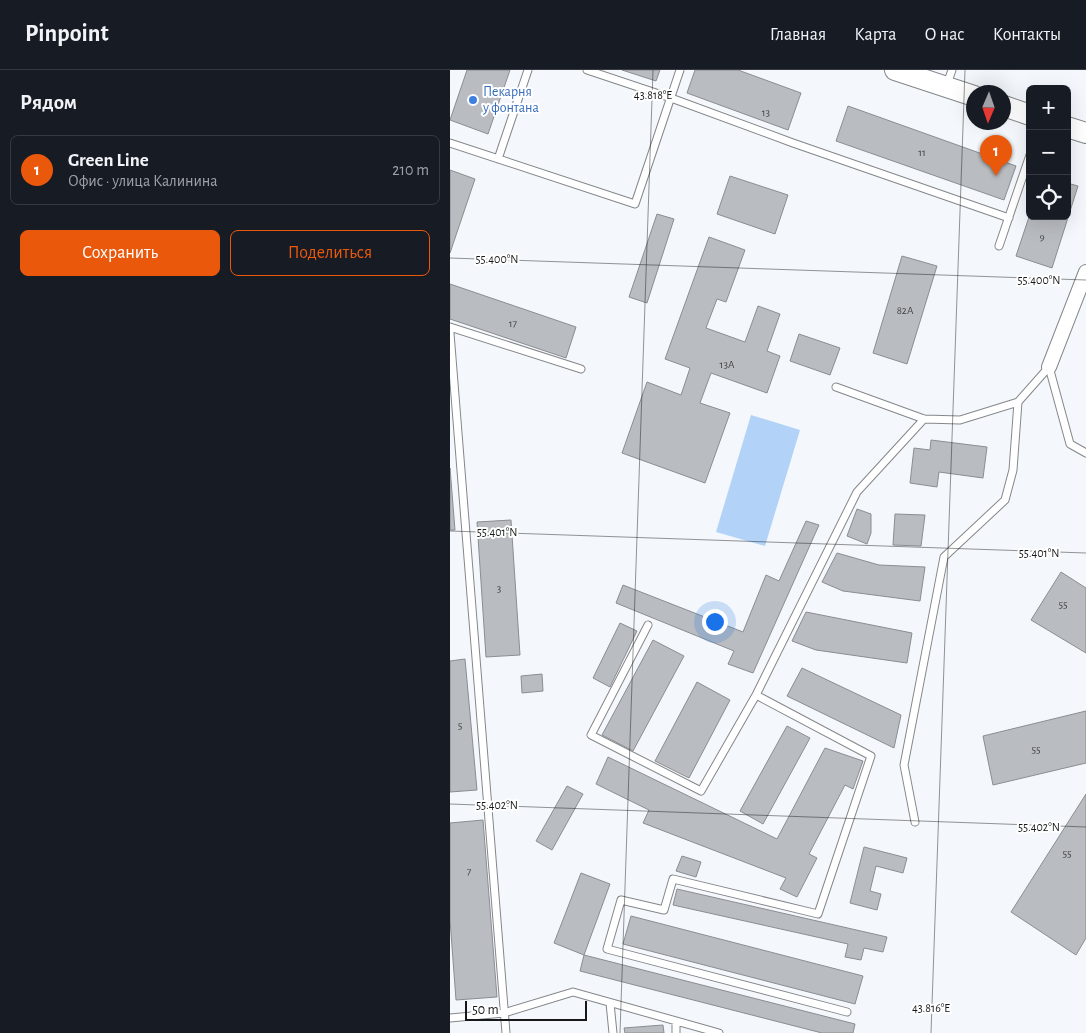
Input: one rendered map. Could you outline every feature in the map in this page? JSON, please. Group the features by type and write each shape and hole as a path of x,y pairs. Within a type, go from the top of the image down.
{"street":[{"path":"895,70 949,78 966,90"},
{"path":"1011,108 1026,113"},
{"path":"1071,128 1086,133"},
{"path":"1049,367 1086,272"}],"lane":[{"path":"498,159 528,70"},
{"path":"587,70 1008,218"},
{"path":"450,143 635,204 680,70"},
{"path":"999,246 1026,166"},
{"path":"450,327 581,369"},
{"path":"450,333 506,1033"},
{"path":"836,387 924,419 960,420 1018,402 1049,367"},
{"path":"1049,367 1070,444 1086,454"},
{"path":"915,822 904,764 944,557 1005,500 1013,470 1018,402"},
{"path":"648,625 591,735 701,791 756,695 857,492 924,419"},
{"path":"756,695 871,756 818,914 673,880 664,910 621,900 607,948 848,1012"},
{"path":"450,1018 504,1013 573,992 720,1033"},
{"path":"610,1003 612,1033"},
{"path":"676,1022 676,1033"}],"shaded area":[{"path":"751,415 800,430 765,546 716,532"}],"building":[{"path":"467,70 510,70 488,134 450,120"},
{"path":"622,70 660,70 656,81"},
{"path":"695,70 738,70 801,93 788,130 687,93"},
{"path":"848,106 1016,166 1004,200 836,141"},
{"path":"450,170 475,179 450,253"},
{"path":"730,176 788,195 775,234 717,214"},
{"path":"1071,184 1078,186 1071,208"},
{"path":"657,214 674,219 647,303 629,297"},
{"path":"1028,220 1067,220 1052,268 1016,256"},
{"path":"709,237 745,250 726,302 717,299 706,328 745,342 758,306 780,314 767,351 780,356 767,393 711,373 700,403 730,413 705,483 622,453 647,382 681,395 690,368 665,359"},
{"path":"902,256 937,266 907,364 873,353"},
{"path":"450,284 576,327 566,358 450,319"},
{"path":"799,334 840,348 830,375 790,361"},
{"path":"931,440 987,447 983,478 939,472 937,487 910,483 914,448 930,450"},
{"path":"450,468 455,530 450,530"},
{"path":"857,509 871,514 871,533 867,544 847,536"},
{"path":"895,514 925,515 921,546 893,545"},
{"path":"511,520 520,655 486,657 477,522"},
{"path":"806,521 819,525 753,673 728,664 734,651 616,603 623,585 743,632 766,575 779,581"},
{"path":"837,553 879,565 925,567 920,601 843,591 822,582"},
{"path":"1061,572 1086,588 1086,653 1031,620"},
{"path":"806,612 912,633 907,663 816,650 792,641"},
{"path":"620,623 637,631 610,687 593,678"},
{"path":"653,640 684,656 633,751 602,735"},
{"path":"465,659 477,790 450,792 450,661"},
{"path":"802,668 901,715 894,748 787,696"},
{"path":"542,674 543,691 522,693 521,676"},
{"path":"697,682 730,700 689,778 655,761"},
{"path":"1086,711 1086,763 993,785 983,736"},
{"path":"787,726 810,738 763,824 740,811"},
{"path":"825,748 863,761 853,789 845,785 809,854 817,858 797,897 780,889 786,878 643,823 649,810 596,784 608,757 777,839"},
{"path":"567,786 583,794 552,850 536,841"},
{"path":"1086,794 1086,938 1076,955 1011,912"},
{"path":"483,820 497,997 456,1000 450,920 450,823"},
{"path":"864,847 907,858 903,873 876,866 870,891 881,894 877,910 850,903"},
{"path":"682,856 701,862 696,877 676,871"},
{"path":"581,873 610,884 584,955 554,943"},
{"path":"677,889 887,937 883,952 864,948 861,960 845,957 848,944 673,905"},
{"path":"631,916 863,976 855,1004 623,944"},
{"path":"584,955 855,1024 853,1033 822,1033 580,971"},
{"path":"663,1025 664,1033 625,1033 624,1028"}],"place":[{"name":"Пекарня у фонтана","path":"473,100"},
{"name":"Green Line","path":"996,176"}]}
